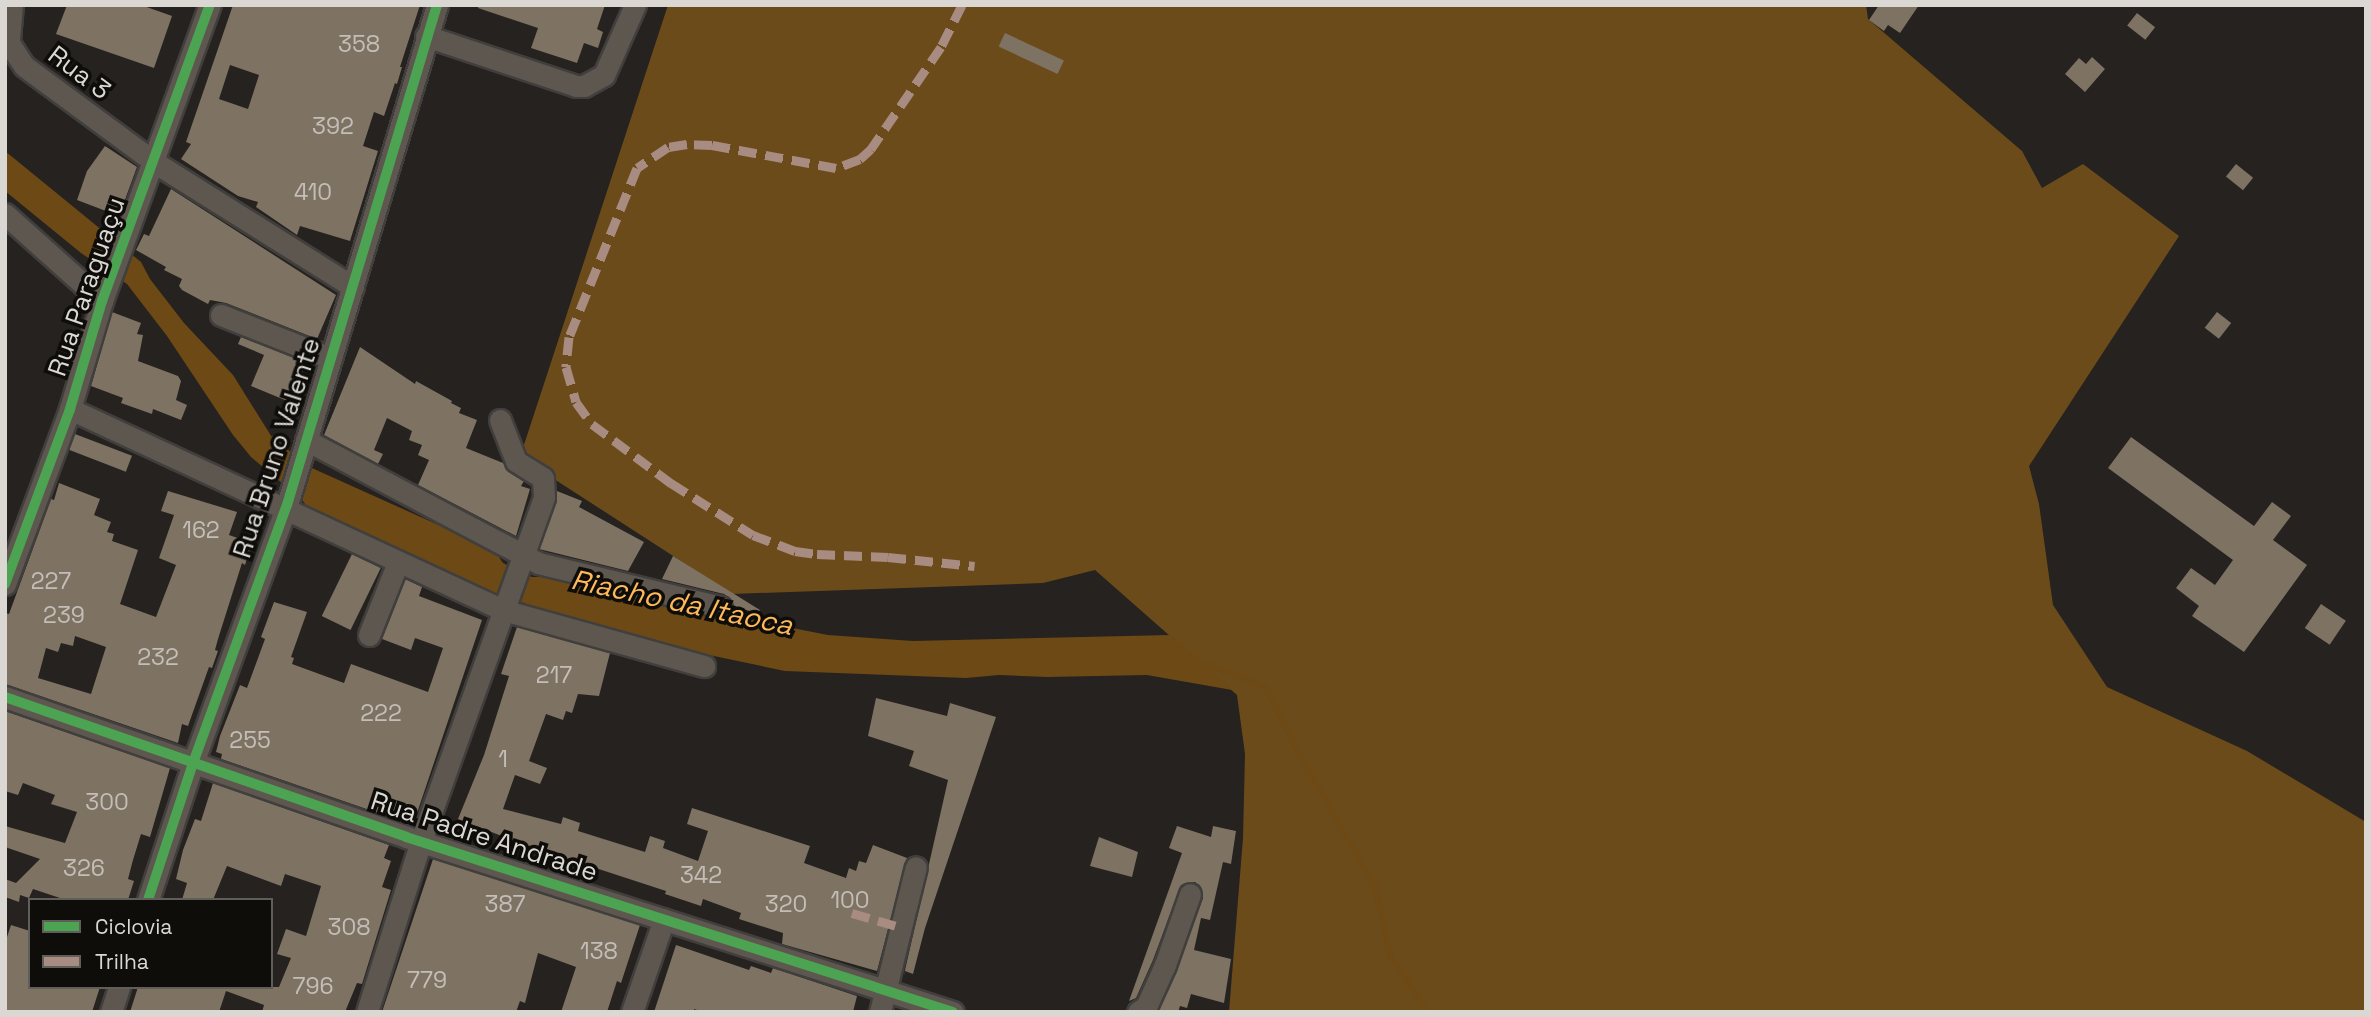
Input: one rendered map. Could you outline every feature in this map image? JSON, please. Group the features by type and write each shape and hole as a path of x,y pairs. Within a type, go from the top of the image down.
{"street":[{"name":"Rua 3","path":"12,5 9,43 24,66 154,162 353,287"},
{"name":"Rua Paraguaçu","path":"5,584 11,550 71,409 104,295 210,5"},
{"name":"Rua Bruno Valente","path":"149,898 193,763 286,507 437,5"},
{"path":"426,36 576,86 584,86 604,75 635,5"},
{"path":"5,215 104,295"},
{"path":"221,315 330,358"},
{"path":"71,409 286,507 398,562 505,606 704,666"},
{"path":"367,1012 421,841 544,497 545,482 516,461 500,420"},
{"path":"304,444 520,559 721,607"},
{"path":"369,635 398,562"},
{"name":"Rua Padre Andrade","path":"5,697 421,841 664,919 883,1002 953,1012"},
{"path":"883,1002 916,867"},
{"path":"1138,1012 1146,1007 1165,965 1190,894"},
{"path":"632,1012 664,919"},
{"path":"111,1012 118,989"}],"shaded area":[{"path":"668,5 1866,5 1868,19 2022,151 2042,188 2083,164 2179,236 2029,466 2039,504 2053,605 2107,687 2247,751 2366,822 2366,1012 1229,1012 1243,838 1245,754 1237,695 1095,570 1043,583 732,594 520,457"},
{"path":"5,151 141,262 150,279 184,323 233,375 283,455 494,550 503,563 532,577 560,577 661,602 828,635 913,641 1170,635 1232,690 1147,675 999,675 966,678 785,671 571,626 527,604 492,592 477,595 311,512 302,500 251,457 233,435 167,336 127,284 81,253 5,191"}],"building":[{"path":"67,5 141,5 172,16 154,68 56,34"},
{"path":"233,5 420,5 397,84 395,83 384,116 374,112 363,146 378,151 350,241 300,226 297,235 256,207 258,202 238,196 181,159 191,144 186,142","holes":["230,65 259,75 248,109 219,99"]},
{"path":"479,5 605,5 597,29 603,32 598,48 584,43 577,63 531,48 538,28 478,8"},
{"path":"1879,5 1919,5 1900,33 1888,25 1884,31 1869,20"},
{"path":"2137,13 2155,27 2145,40 2127,26"},
{"path":"1005,33 1064,60 1058,74 999,47"},
{"path":"2092,57 2105,69 2085,92 2065,74 2079,58 2086,64"},
{"path":"105,146 137,167 119,216 77,200 87,171"},
{"path":"2236,164 2253,178 2243,190 2226,176"},
{"path":"171,189 336,295 317,339 226,303 210,300 208,304 182,290 179,286 182,279 164,270 166,267 136,250 144,234 149,236"},
{"path":"112,312 141,323 137,334 143,335 138,361 178,376 181,381 176,400 187,405 181,420 153,409 152,414 121,403 123,398 91,386"},
{"path":"2217,312 2231,323 2219,339 2205,328"},
{"path":"241,337 307,363 302,374 307,376 297,405 251,386 264,355 238,344"},
{"path":"360,347 415,384 416,381 452,401 451,403 461,408 459,413 477,420 466,448 503,463 509,472 524,481 521,486 530,489 516,536 418,485 429,460 418,455 422,445 409,440 412,431 387,418 374,450 383,454 378,464 324,435"},
{"path":"75,434 132,456 126,472 69,450"},
{"path":"2131,437 2254,526 2272,502 2291,516 2273,540 2307,565 2244,652 2192,616 2199,606 2176,588 2191,568 2215,585 2233,560 2108,468"},
{"path":"59,483 100,499 94,515 111,522 107,532 114,534 112,541 138,550 120,604 156,617 176,565 159,558 174,515 161,511 168,491 237,512 229,535 252,543 245,565 242,563 218,639 215,650 218,651 212,668 209,667 188,726 182,724 178,743 5,684 5,613 9,614 51,499 54,500","holes":["75,636 106,647 91,694 38,678 46,648 58,652 61,643 73,646"]},
{"path":"557,491 582,501 579,507 644,542 628,571 539,549"},
{"path":"352,554 381,568 351,630 322,616"},
{"path":"673,556 760,610 758,613 734,607 730,598 724,594 662,579"},
{"path":"405,579 422,587 419,596 482,620 413,825 221,759 222,754 216,752 220,736 240,685 247,688 265,639 261,637 274,602 307,612 291,657 294,658 292,664 344,683 351,664 428,692 443,648 415,638 411,650 382,639"},
{"path":"2321,604 2346,621 2330,645 2305,628"},
{"path":"517,627 610,653 599,696 578,694 572,713 566,711 563,720 546,714 529,761 547,768 540,784 515,775 503,809 561,824 563,817 580,823 578,831 645,852 650,836 665,841 663,848 698,861 708,831 687,824 692,808 810,846 804,863 846,878 849,868 856,871 859,861 866,863 873,845 907,858 877,971 782,944 783,933 739,919 741,913 703,899 701,906 665,894 666,891 522,844 458,819 484,755 509,676 501,674"},
{"path":"876,698 947,716 950,703 996,717 925,928 913,974 905,971 903,979 948,780 909,766 914,751 868,736"},
{"path":"5,711 170,768 150,837 141,834 128,879 134,881 129,898 60,898 33,889 29,898 20,895 19,902 5,897 5,879 16,883 40,859 5,847 5,826 65,843 77,812 51,804 55,795 23,783 18,795 5,791"},
{"path":"213,783 389,845 384,858 391,861 382,887 391,890 362,984 357,983 345,1012 262,1012 264,1005 226,991 219,1012 130,1012 137,989 279,987 291,958 277,954 286,929 306,936 321,886 285,874 281,886 227,866 214,898 183,898 187,883 176,879 195,819 201,821"},
{"path":"1177,826 1211,837 1213,826 1236,831 1231,864 1223,862 1210,920 1201,918 1194,950 1231,959 1224,1003 1191,994 1187,1008 1180,1006 1178,1012 1158,1012 1203,898 1200,886 1195,882 1181,885 1136,998 1129,1001 1182,853 1169,848"},
{"path":"1099,837 1138,852 1132,877 1090,866"},
{"path":"433,859 640,925 621,983 617,981 607,1012 561,1012 576,967 538,953 525,1003 520,1001 516,1012 382,1012"},
{"path":"11,925 28,930 28,989 99,989 92,1012 5,1012 5,943"},
{"path":"676,945 749,970 751,966 771,973 773,968 857,996 853,1012 703,1012 694,1009 694,1012 654,1012"}],"waterway":[{"name":"Riacho da Itaoca","path":"273,439 295,461"},
{"name":"Riacho da Itaoca","path":"1193,659 1266,687 1300,755 1375,887 1391,958 1429,1012"}],"marked path":[{"path":"962,5 941,47 871,149 860,159 836,168 712,145 687,144 668,147 637,168 569,337 566,367 576,402 592,424 671,483 753,535 795,551 975,566"},
{"path":"852,913 900,927"}],"cycle path":[{"path":"5,584 70,409 102,301 210,5"},
{"path":"149,898 193,763 287,505 437,5"},
{"path":"5,697 406,837 953,1012"}]}
